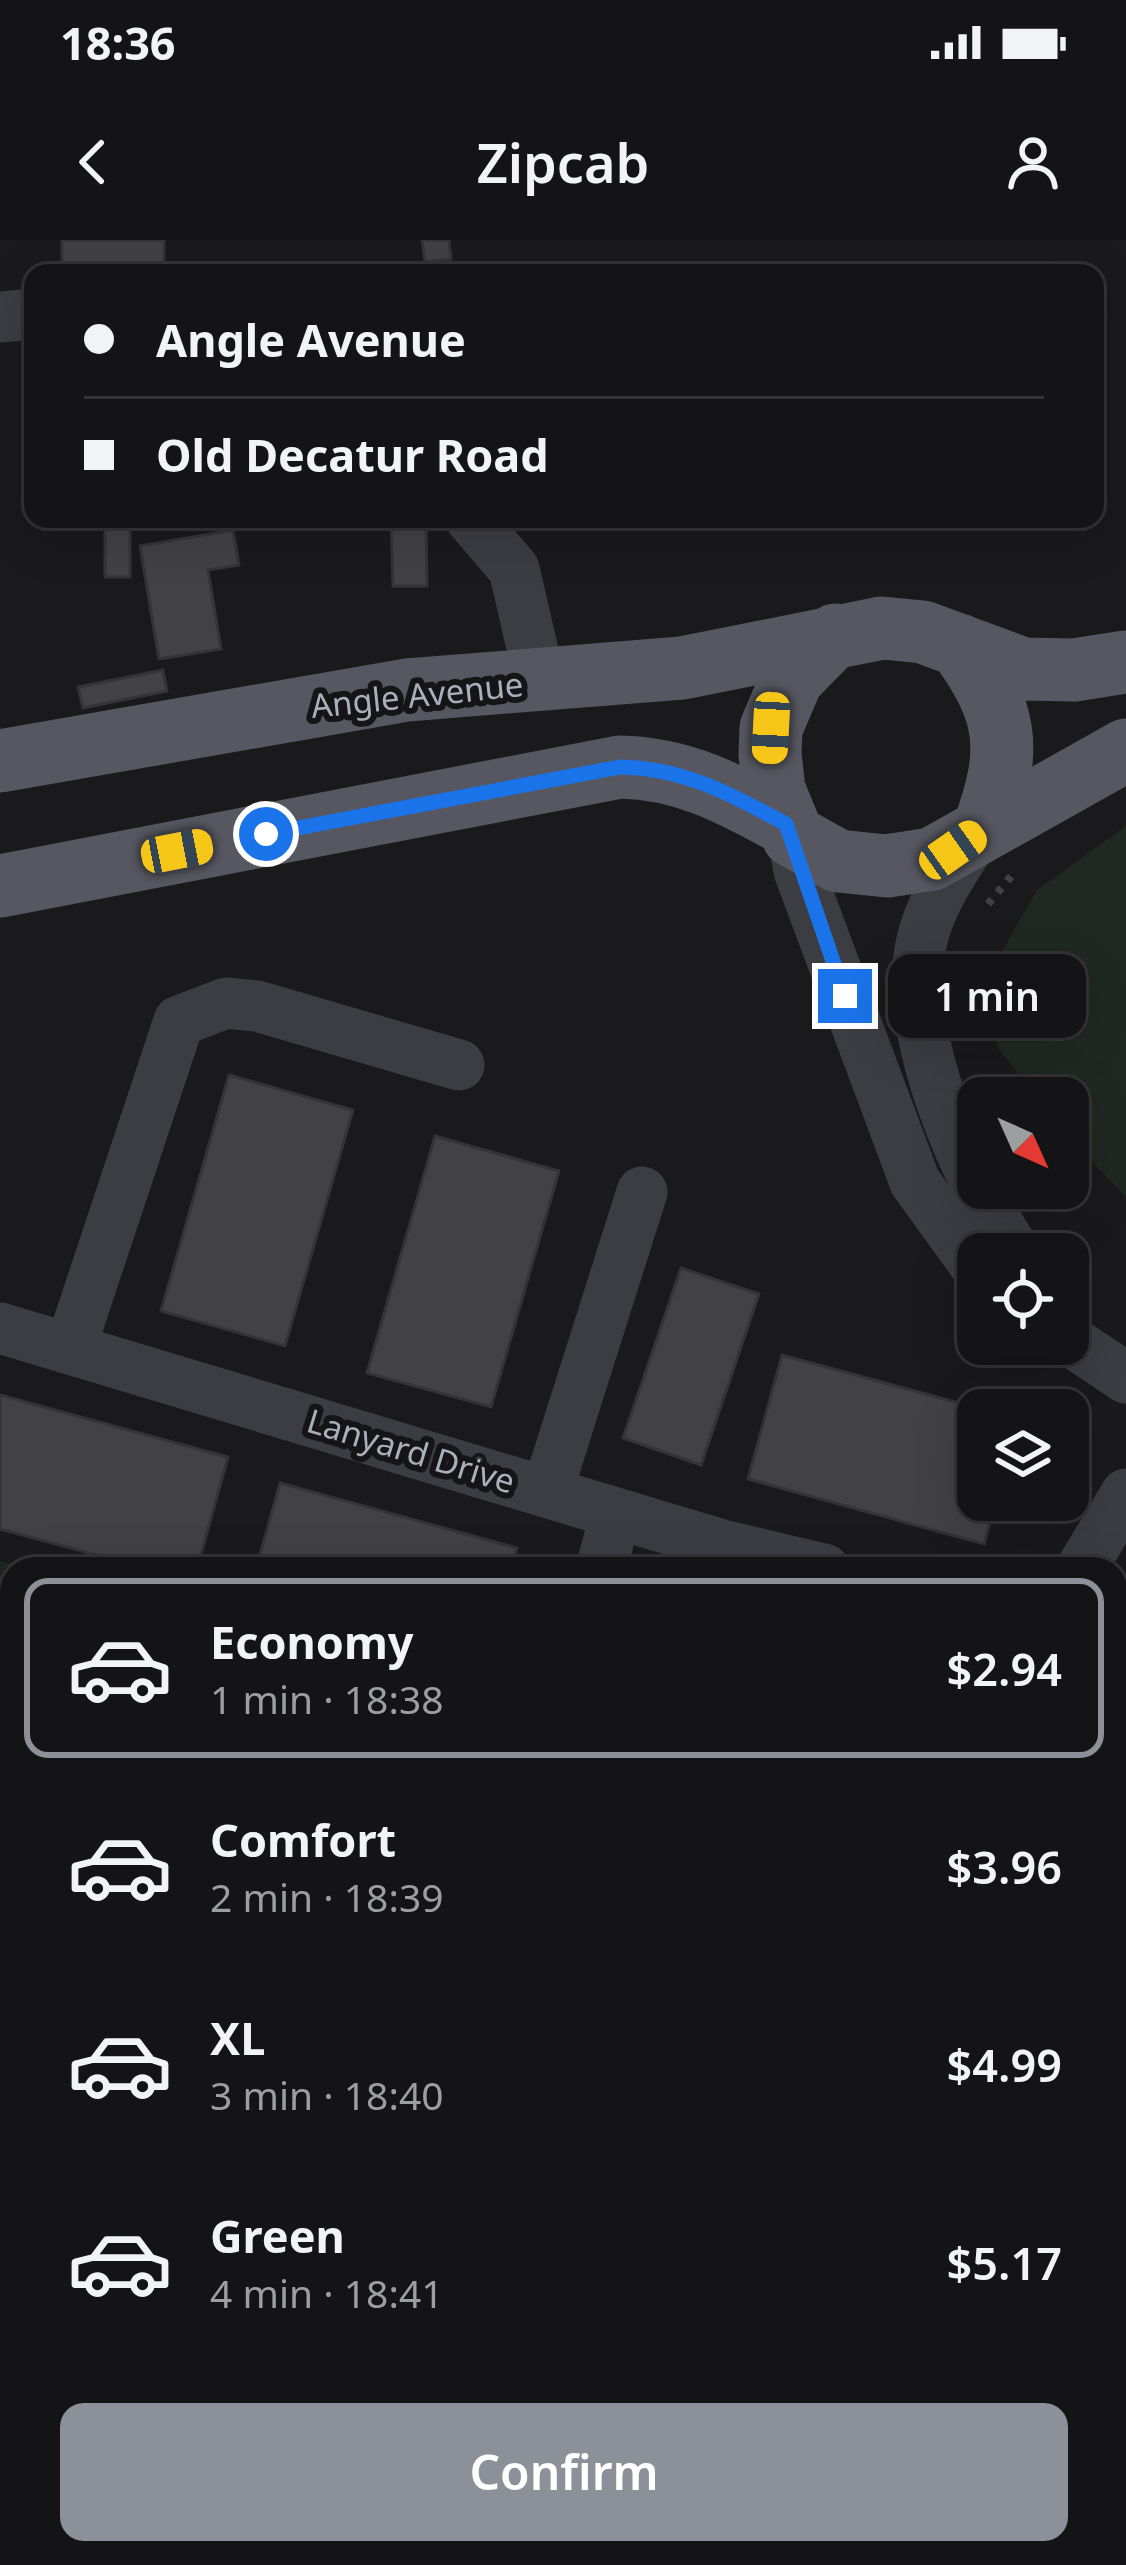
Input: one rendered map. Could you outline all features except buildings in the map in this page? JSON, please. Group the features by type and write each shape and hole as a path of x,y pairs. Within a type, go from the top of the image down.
{"main road":[{"path":"789,830 774,790 771,728 792,679 835,635 882,628 923,632 1023,669 1063,671 1126,662"},
{"name":"Angle Avenue","path":"0,760 407,690 682,668 835,635"},
{"path":"958,645 986,682 1002,720 1004,758 994,841"},
{"path":"0,886 620,767 657,767 691,776 838,861 887,866 994,841 1126,750"}],"street":[{"path":"479,528 514,569 540,682"},
{"path":"789,830 799,871 915,1182 957,1240"},
{"path":"994,841 937,900 922,940 919,1010 951,1135 1002,1233"},
{"path":"70,1349 179,1021 226,1003 257,1006 459,1065"},
{"path":"547,1492 642,1192"},
{"name":"Lanyard Drive","path":"0,1328 547,1492 725,1557"},
{"path":"1089,1350 1126,1378"},
{"path":"1102,1557 1126,1494"},
{"path":"604,1557 616,1514"}],"path":[{"path":"982,913 994,841"}],"shaded area":[{"path":"1126,826 1126,1197 1089,1159 1089,1077 1021,1077 998,1048 983,984 1037,890"}],"route":[{"path":"266,834 620,767 657,767 691,776 786,824 845,996"}]}
